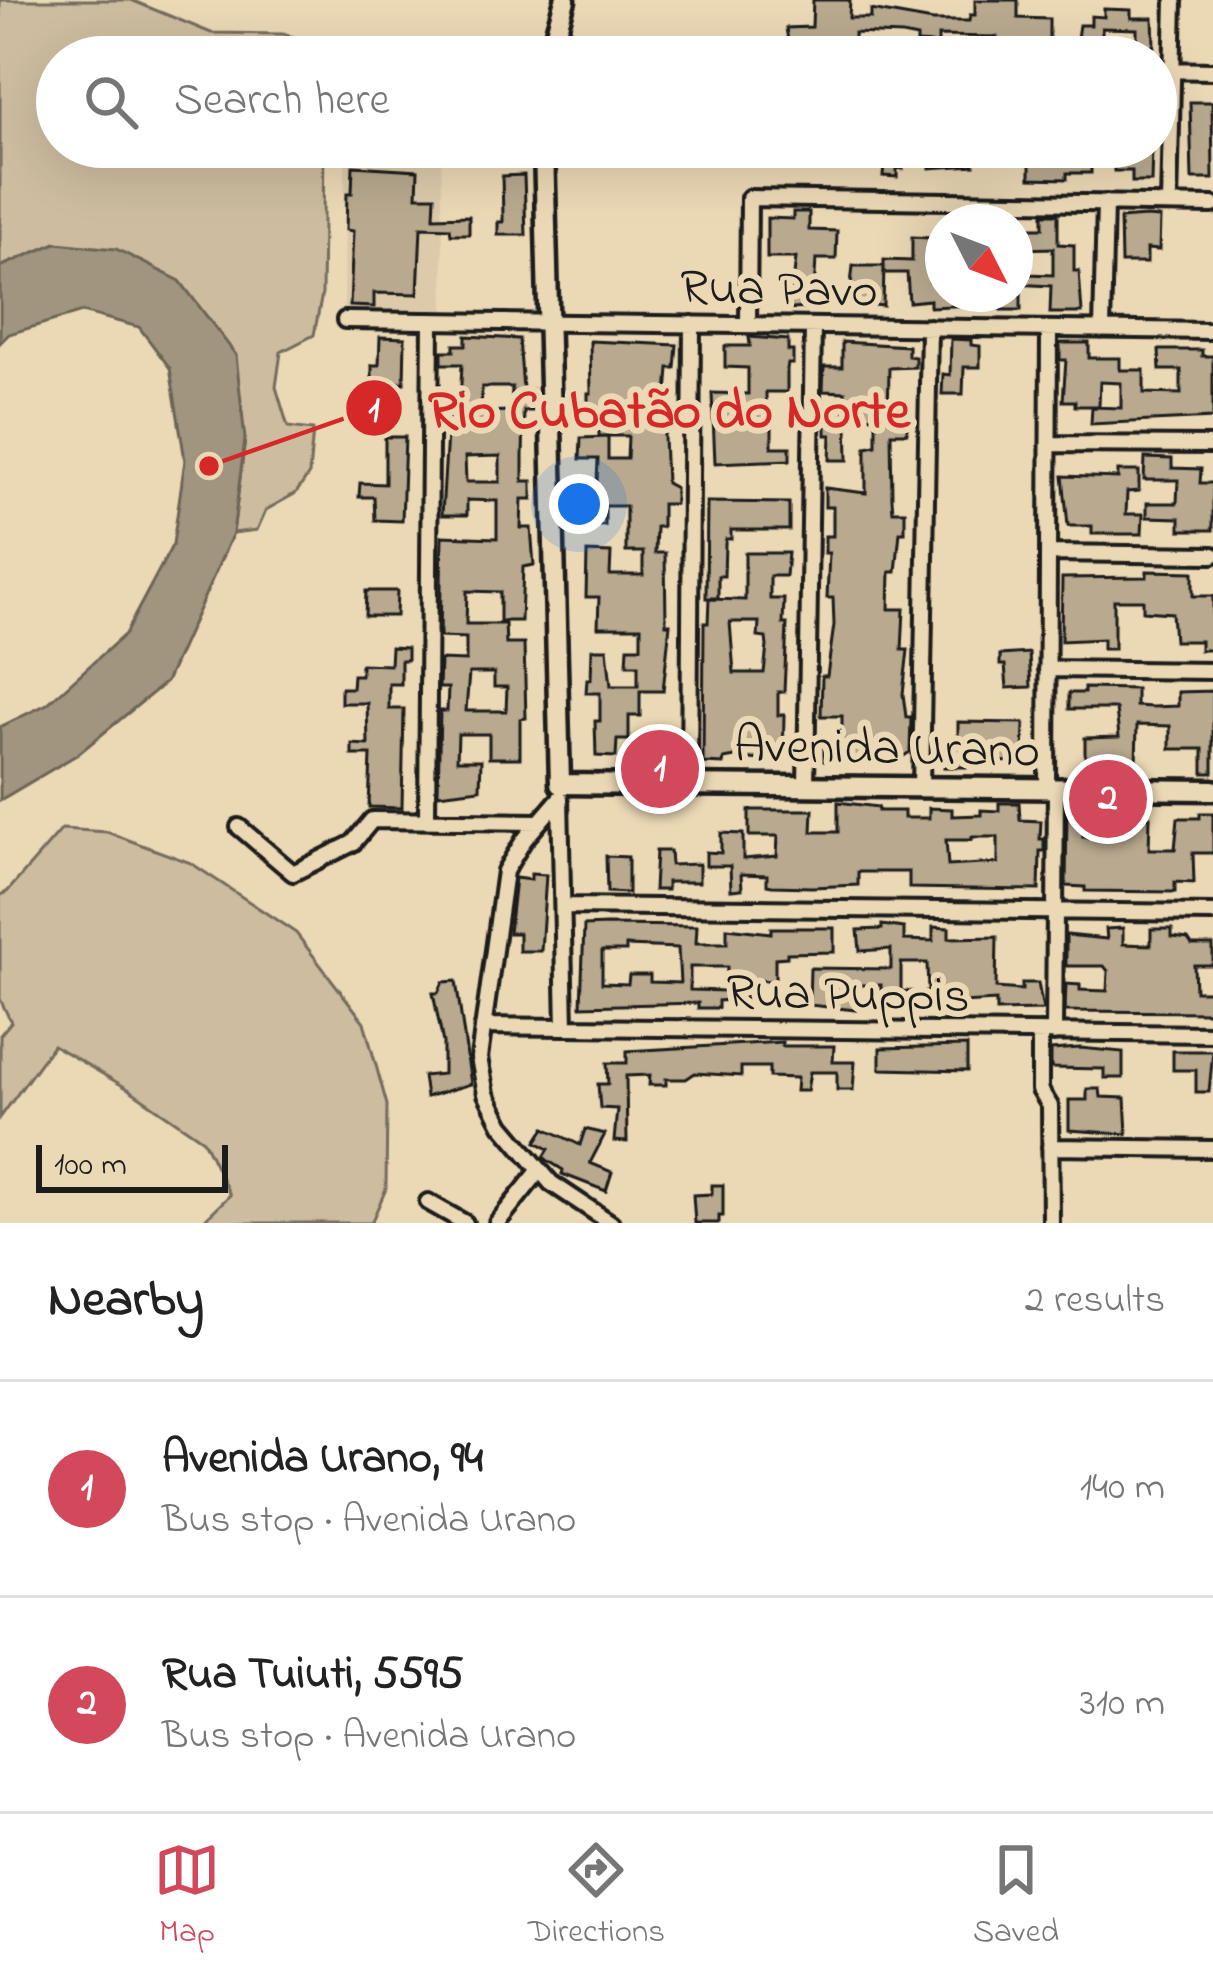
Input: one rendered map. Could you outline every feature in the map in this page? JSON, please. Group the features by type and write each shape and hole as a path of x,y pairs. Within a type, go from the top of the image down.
{"street":[{"path":"555,36 566,0"},
{"path":"1169,36 1174,0"},
{"path":"1177,70 1213,71"},
{"path":"544,168 566,1027"},
{"path":"1168,168 1169,204"},
{"path":"748,325 749,198 1213,205"},
{"path":"1102,329 1105,203"},
{"name":"Rua Pavo","path":"345,320 1213,331"},
{"path":"427,818 431,321"},
{"path":"688,785 692,325"},
{"path":"806,786 813,326"},
{"path":"921,787 929,327"},
{"path":"1049,329 1048,670 1054,912 1040,1090 1050,1106 1051,1223"},
{"path":"1049,444 1213,445"},
{"path":"1048,554 1213,555"},
{"path":"1048,670 1213,671"},
{"name":"Avenida Urano","path":"560,791 688,785 1213,790"},
{"path":"560,791 513,856 500,887 479,1058 486,1094 502,1124 539,1171 611,1223"},
{"path":"239,827 292,873 353,843 372,820 539,822"},
{"path":"563,906 1213,914"},
{"name":"Rua Puppis","path":"483,1026 1213,1034"},
{"path":"1050,1147 1213,1149"},
{"path":"497,1223 539,1171"},
{"path":"428,1202 465,1223"}],"shaded area":[{"path":"0,0 131,0 211,33 290,36 36,36 36,168 324,168 322,294 314,335 281,352 276,387 288,427 313,430 309,474 296,493 266,510 257,530 233,533 245,439 116,250 56,243 0,267"},
{"path":"345,168 441,168 444,313 344,312"},
{"path":"56,243 116,249 180,281 236,355 245,439 233,533 166,682 78,754 0,800 0,727 47,704 125,634 173,544 185,460 170,368 139,327 82,312 9,334 0,343 0,267"},
{"path":"62,829 107,832 191,863 296,933 364,1022 387,1105 386,1189 371,1223 201,1223 230,1195 203,1140 53,1045 0,1118 0,1035 11,1022 0,999 0,895"}],"building":[{"path":"813,0 850,0 849,18 871,18 871,10 933,21 969,21 975,15 975,0 1018,0 1018,18 1049,19 1049,36 787,36 786,28 812,27"},
{"path":"1104,9 1131,10 1131,18 1153,18 1154,36 1137,36 1137,29 1102,28 1102,36 1077,36 1079,25 1091,25 1091,16 1104,17"},
{"path":"1190,102 1212,102 1213,179 1192,179"},
{"path":"353,168 418,170 417,196 435,196 434,217 469,216 469,234 421,227 418,294 374,293 374,307 350,306 353,231 346,230 347,193 352,193"},
{"path":"884,168 897,168 897,177 883,176"},
{"path":"1030,168 1091,168 1091,173 1067,173 1067,179 1030,178"},
{"path":"1151,168 1151,182 1132,182 1132,171 1114,171"},
{"path":"524,175 526,235 498,235 498,222 503,222 502,176"},
{"path":"793,212 809,212 809,230 837,231 836,259 816,259 813,308 790,309 796,258 767,258 767,218 793,219"},
{"path":"1043,214 1058,214 1058,244 1074,245 1082,313 1050,313 1051,286 1033,285 1033,274 1053,275 1053,248 1033,249 1033,228 1043,228"},
{"path":"1160,218 1159,250 1147,249 1147,263 1121,263 1120,219"},
{"path":"912,237 925,238 925,300 909,302 907,273 884,273 884,260 912,261"},
{"path":"853,266 884,266 883,306 849,302"},
{"path":"466,336 519,339 523,389 532,389 532,411 524,411 523,481 532,481 532,499 522,499 521,528 531,528 534,565 523,567 521,621 500,621 500,592 467,591 466,624 505,624 506,644 524,644 526,718 520,719 520,758 489,758 489,734 458,734 457,760 481,760 480,789 438,794 440,711 447,711 448,688 439,688 440,660 466,661 466,638 440,637 442,536 497,538 497,501 467,500 467,515 442,515 447,433 442,433 442,417 449,417 449,404 460,404 462,364 442,364 442,351 466,345","holes":["482,387 512,387 511,411 481,412","500,456 500,482 466,482 465,457","469,673 494,673 494,687 507,687 506,711 466,711"]},
{"path":"380,337 405,338 404,383 372,380 372,365 379,365"},
{"path":"749,337 788,340 788,351 793,351 787,392 766,392 772,447 790,447 790,460 715,463 712,393 748,394 748,368 725,367 725,346 750,346"},
{"path":"951,339 971,340 971,345 980,346 980,367 964,367 963,394 942,394 943,374 950,375"},
{"path":"590,341 677,345 675,368 669,368 664,437 666,483 675,488 675,504 662,504 662,527 656,527 655,553 665,553 666,624 670,624 663,691 640,691 640,716 629,716 629,740 617,740 616,757 596,756 600,693 586,693 592,649 607,649 611,686 638,686 638,665 627,665 628,647 641,647 641,627 598,627 599,597 586,597 587,552 611,553 610,575 643,575 643,552 626,552 626,506 605,506 605,526 590,525 590,504 583,503 583,482 597,483 598,459 580,459 581,438 608,437 608,459 627,459 628,436 599,436 599,412 588,412"},
{"path":"842,342 908,346 908,356 915,357 915,367 889,368 888,417 907,417 907,433 891,433 893,511 905,511 905,532 900,532 896,572 890,572 889,609 904,609 902,650 908,650 903,694 906,717 911,717 910,752 896,761 824,761 824,745 842,739 842,716 821,716 822,676 827,676 834,625 833,598 827,598 829,553 825,553 825,536 833,536 833,507 825,507 825,488 866,493 866,447 876,445 876,417 845,415 845,392 823,391 824,367 842,367"},
{"path":"1060,343 1089,343 1089,358 1120,358 1120,370 1144,370 1144,393 1181,394 1181,370 1160,370 1159,350 1202,350 1202,356 1213,356 1213,418 1091,424 1092,407 1121,408 1121,383 1100,382 1099,406 1063,401 1066,360 1060,360"},
{"path":"826,416 847,416 848,460 830,460"},
{"path":"385,437 405,437 402,521 375,520 374,497 359,497 360,483 385,484"},
{"path":"1145,458 1172,459 1172,468 1201,469 1200,483 1213,483 1213,530 1180,530 1180,518 1147,517 1147,503 1177,503 1178,480 1144,480"},
{"path":"1118,471 1139,471 1139,491 1127,492 1126,514 1143,514 1142,534 1092,534 1092,526 1068,526 1063,476 1118,478"},
{"path":"707,502 789,503 789,530 731,530 725,544 724,576 718,576 718,598 706,598"},
{"path":"745,553 788,553 786,576 770,576 770,599 784,599 783,624 787,624 784,692 778,692 778,715 784,715 783,763 735,757 724,759 723,764 703,763 704,623 708,623 709,599 745,600","holes":["730,622 759,622 758,637 766,638 767,646 764,673 734,673"]},
{"path":"1147,571 1193,572 1193,596 1213,596 1213,650 1200,650 1200,641 1174,641 1172,613 1143,611 1143,600 1114,600 1114,649 1103,649 1103,639 1061,641 1062,578 1147,577"},
{"path":"366,591 397,591 396,616 365,616"},
{"path":"391,647 407,648 407,660 401,660 401,684 389,684 389,709 404,709 402,808 369,807 371,755 352,755 352,744 368,745 367,703 341,703 341,688 352,688 353,675 361,675 361,664 390,665"},
{"path":"1029,653 1031,687 1007,688 1000,655"},
{"path":"1084,688 1136,689 1136,706 1152,707 1178,706 1178,692 1213,691 1213,773 1203,773 1203,749 1170,749 1170,726 1137,725 1136,765 1118,765 1118,759 1085,760 1085,738 1119,737 1116,709 1069,709 1069,693 1084,693"},
{"path":"958,722 1024,723 1023,762 967,761 967,767 944,767 944,743 958,743"},
{"path":"838,802 904,811 904,818 929,818 929,808 952,809 952,816 981,815 981,810 999,811 999,803 1019,803 1020,820 1041,821 1044,851 1040,851 1039,890 909,888 909,872 858,872 858,885 812,887 772,886 767,885 767,875 741,874 742,889 731,890 730,866 706,866 706,852 721,853 721,833 743,834 743,859 777,856 778,836 749,836 749,810 813,810 812,832 838,832","holes":["998,837 998,863 948,866 946,840"]},
{"path":"1107,810 1124,810 1124,817 1150,817 1149,849 1175,849 1178,818 1213,813 1213,853 1193,853 1194,883 1175,882 1175,892 1085,891 1085,887 1066,886 1067,812 1083,812 1083,837 1106,837"},
{"path":"656,851 670,851 671,865 699,864 699,882 667,882 667,890 654,890"},
{"path":"606,856 628,857 628,893 607,892"},
{"path":"531,874 546,875 541,951 519,951 519,933 509,933 515,878 531,880"},
{"path":"882,925 904,928 904,940 933,941 933,927 949,928 949,938 997,937 996,988 1022,990 1022,983 1038,983 1043,1010 996,1011 996,1001 944,1004 944,1009 881,1008 881,985 856,985 856,1010 809,1005 810,968 891,969 891,949 860,951 858,930 882,929","holes":["901,963 927,963 928,992 901,991"]},
{"path":"584,926 697,926 696,943 727,943 727,928 771,933 771,928 834,928 834,952 787,953 787,957 775,958 775,981 741,980 745,999 718,1001 718,1008 698,1008 698,1003 581,1006","holes":["626,946 678,948 680,983 650,982 650,975 629,975 628,984 602,983 602,951 626,951","690,967 727,967 726,991 690,990"]},
{"path":"1123,928 1123,944 1151,945 1151,929 1172,929 1172,937 1188,939 1192,945 1213,945 1213,965 1194,965 1195,991 1213,991 1213,1012 1065,1011 1066,984 1107,991 1108,971 1104,966 1066,966 1066,935 1107,939 1106,929"},
{"path":"456,981 471,1084 426,1097 423,1076 443,1074 443,1043 433,993 438,993 443,982"},
{"path":"782,1042 782,1046 834,1046 833,1062 855,1062 853,1090 837,1090 837,1072 810,1072 807,1091 796,1091 797,1078 769,1077 769,1067 741,1067 741,1076 695,1073 686,1079 666,1079 666,1085 649,1085 650,1075 626,1076 627,1142 614,1141 617,1109 600,1108 598,1084 608,1084 607,1063 627,1063 627,1051"},
{"path":"967,1046 967,1071 880,1069 880,1048"},
{"path":"1051,1050 1123,1052 1123,1078 1104,1078 1104,1069 1051,1068"},
{"path":"1173,1051 1213,1051 1209,1092 1196,1092 1196,1070 1173,1070"},
{"path":"1087,1089 1100,1089 1101,1097 1125,1098 1127,1134 1069,1130 1069,1100 1087,1100"},
{"path":"545,1128 580,1145 585,1129 605,1134 590,1163 612,1172 606,1191 562,1174 544,1157 549,1149 536,1142"},
{"path":"712,1185 723,1185 723,1216 719,1223 695,1223 693,1195 712,1194"}],"place":[{"name":"Rio Cubatão do Norte","path":"209,466"},
{"name":"Avenida Urano, 94","path":"660,769"},
{"name":"Rua Tuiuti, 5595","path":"1108,799"}]}
